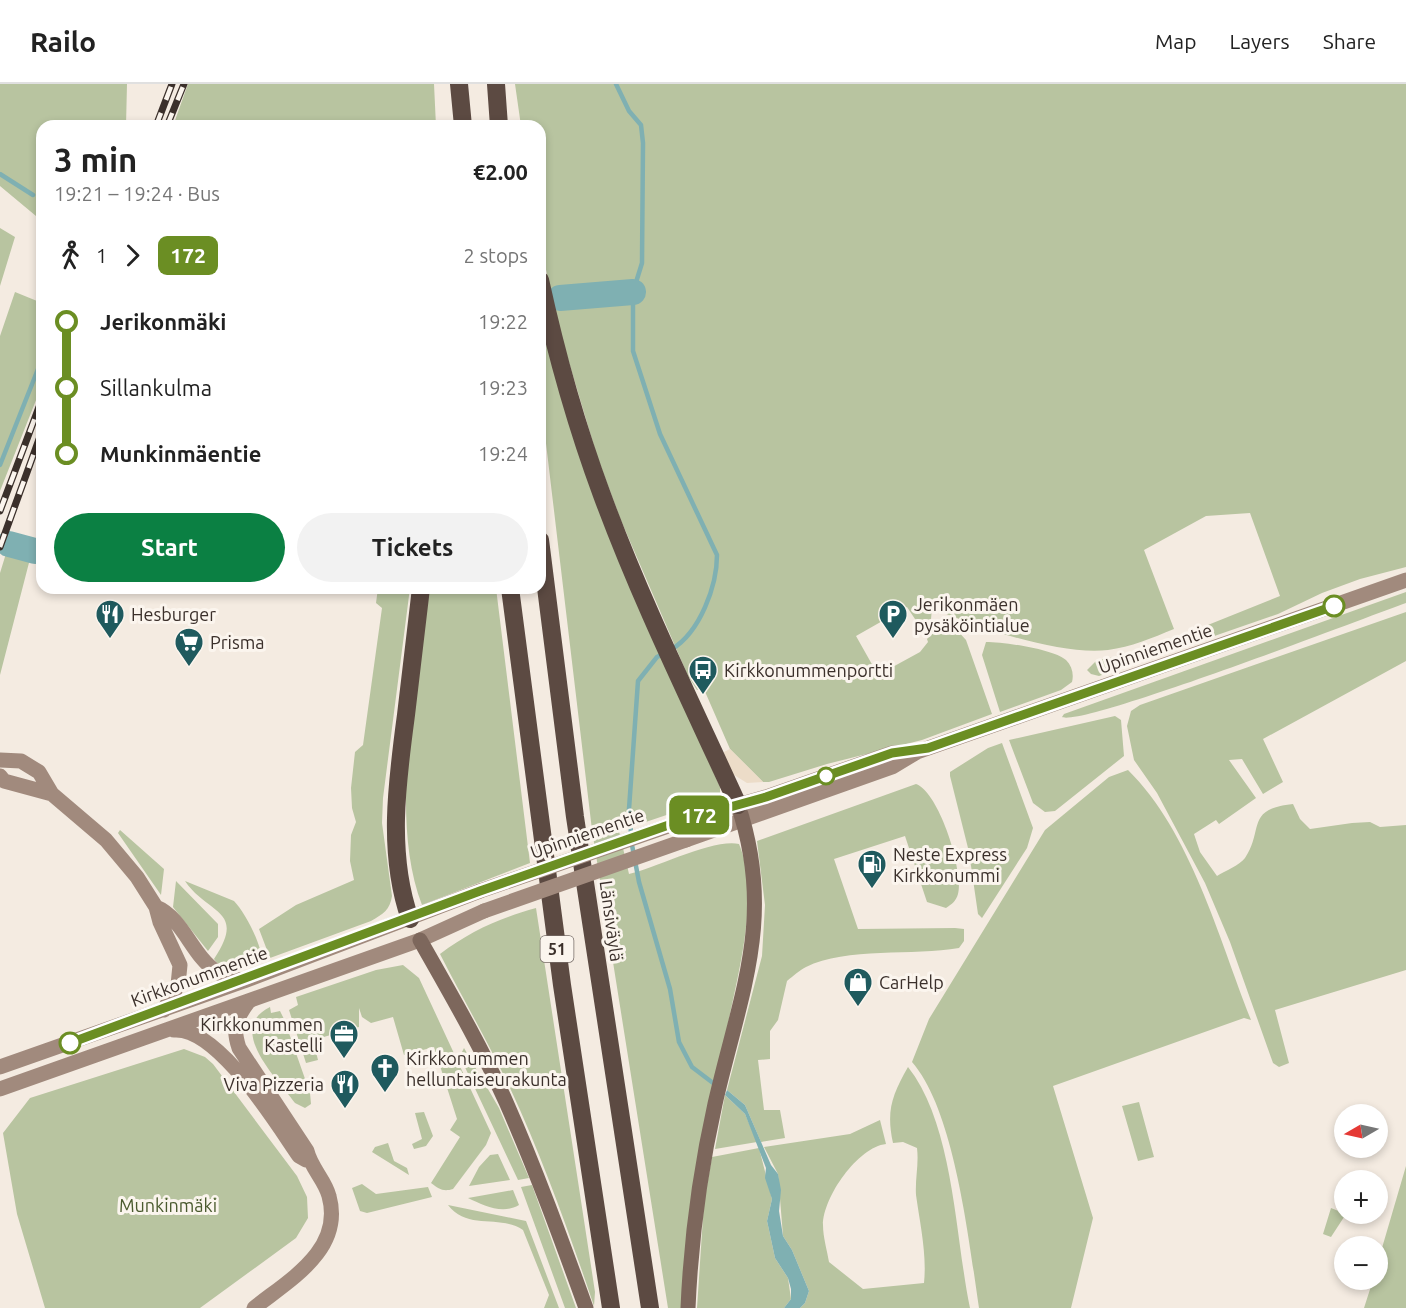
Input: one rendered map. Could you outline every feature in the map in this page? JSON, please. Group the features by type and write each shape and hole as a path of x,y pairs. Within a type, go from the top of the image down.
{"highway":[{"path":"451,120 454,84"},
{"path":"459,84 462,120"},
{"path":"496,84 500,120"},
{"path":"546,304 569,398 602,495 654,623 740,812"},
{"name":"Länsiväylä","path":"546,587 575,817 650,1308"},
{"path":"410,918 404,902 395,827 398,778 420,594"},
{"name":"51","path":"511,594 560,974 611,1308"}],"main road":[{"name":"Upinniementie","path":"420,940 484,911 686,840 740,812 892,753 917,752 1406,580"},
{"path":"0,760 21,761 39,772 52,794 106,840 137,877 156,907 160,922 180,965 178,986 164,1010"},
{"path":"0,776 4,781 52,794"},
{"name":"Upinniementie","path":"410,918 683,820 740,812"},
{"path":"688,1308 696,1213 715,1106 750,965 756,913 752,855 740,812"},
{"path":"156,907 167,912 185,938 216,972 244,981"},
{"path":"410,918 505,1101 549,1203 586,1308"},
{"name":"Kirkkonummentie","path":"3,1065 164,1010 410,918"},
{"path":"5,1087 420,940"},
{"path":"249,1001 235,1019 234,1030 239,1048 302,1141 309,1161 329,1196 331,1225 328,1236 315,1258 254,1308"},
{"path":"168,1030 192,1032 207,1040 227,1058 299,1156 309,1161"}],"green space":[{"path":"0,84 127,84 126,120 36,120 36,216 0,186"},
{"path":"188,84 434,84 436,120 175,120"},
{"path":"515,84 1406,84 1406,567 1360,579 1322,593 1278,614 1099,676 1087,670 1097,660 1138,653 1280,596 1250,513 1206,516 1144,550 1174,629 1125,647 1089,651 1067,649 995,631 932,608 931,619 917,622 907,607 856,636 878,675 920,652 928,642 927,639 938,627 955,628 966,640 992,714 922,740 763,782 730,749 703,687 697,690 688,676 620,518 597,456 557,322 546,270 546,120 520,120"},
{"path":"0,228 15,237 0,286"},
{"path":"15,292 36,301 36,400 0,491 0,336"},
{"path":"546,324 631,586 720,787 720,797 619,831 629,874 701,849 728,843 739,844 746,867 747,919 743,947 723,1051 681,1308 668,1308 592,830 546,443"},
{"path":"8,547 31,555 0,675 0,573"},
{"path":"1406,592 1406,603 1284,648 1118,706 1081,716 1062,717 1064,714"},
{"path":"377,594 409,594 383,798 382,823 392,896 390,905 371,921 270,958 259,929 296,905 354,880 350,861 351,835 356,822 352,808 351,788 355,752 363,745 382,608 376,603"},
{"path":"426,594 497,594 530,863 422,905 412,870 407,832 406,791 412,706"},
{"path":"1406,612 1406,661 1263,739 1283,782 1263,794 1242,759 1229,760 1256,798 1219,824 1216,820 1194,834 1200,852 1217,876 1243,861 1251,848 1258,822 1268,811 1278,807 1293,804 1300,819 1310,829 1370,822 1380,827 1406,825 1406,970 1275,1010 1289,1063 1279,1067 1273,1063 1230,942 1205,883 1157,793 1134,760 1127,726 1131,711 1140,705"},
{"path":"986,642 1028,647 1060,656 1071,667 1072,682 1061,690 1000,712 982,655"},
{"path":"1115,716 1121,720 1124,756 1055,811 1045,812 1033,803 1009,740"},
{"path":"1002,743 1033,828 1027,848 982,918 978,914 969,852 950,772 988,748"},
{"path":"1128,770 1150,795 1186,855 1215,922 1251,1020 1244,1018 1053,1086 1093,1218 1071,1308 979,1308 965,1214 949,1144 927,1084 912,1062 929,1019 1045,830 1109,777"},
{"path":"916,784 925,790 933,801 948,833 959,883 958,894 952,904 946,908 927,902 905,836 834,859 858,929 964,929 964,941 959,948 860,954 822,961 804,968 787,981 778,1020 770,1031 770,1059 758,1060 764,1110 780,1110 785,1138 761,1142 745,1105 727,1090 762,956 765,905 757,841"},
{"path":"120,830 164,869 161,895 118,833"},
{"path":"176,881 218,924 218,937 208,951 173,907"},
{"path":"185,881 234,901 252,930 260,948 262,962 230,969 214,959 227,930 225,921"},
{"path":"536,908 595,1292 594,1306 534,1142 493,1054 440,954 486,926"},
{"path":"403,965 419,978 491,1133 486,1145 450,1190 441,1189 431,1183 460,1137 450,1130 457,1119 434,1047 404,1055 393,1017 371,1023 362,1017 359,1008 359,1027 313,1040 318,1060 306,1063 289,1010 298,1005 296,997 376,970"},
{"path":"270,1007 271,1013 280,1011 284,1019 310,1093 311,1104 305,1108 295,1103 268,1068 254,1041 253,1028 257,1016"},
{"path":"464,1048 499,1108 529,1178 518,1180 463,1063 461,1054"},
{"name":"Munkinmäki","path":"184,1049 205,1057 213,1064 297,1176 307,1197 308,1218 296,1238 200,1308 45,1308 17,1214 3,1133 30,1098"},
{"path":"908,1067 923,1091 935,1119 944,1150 970,1308 800,1308 805,1303 809,1291 792,1250 783,1236 778,1174 764,1147 850,1134 880,1120 886,1144 875,1147 854,1164 844,1175 829,1201 823,1225 829,1262 863,1289 924,1283 924,1250 916,1195 917,1148 903,1142 893,1143 890,1122 894,1095"},
{"path":"725,1095 745,1114 757,1142 715,1149"},
{"path":"1139,1102 1154,1157 1138,1161 1122,1106"},
{"path":"424,1112 433,1136 426,1146 414,1149 412,1144 422,1139 415,1113"},
{"path":"388,1143 394,1161 407,1168 409,1175 372,1152 375,1147"},
{"path":"759,1148 772,1199 767,1221 775,1258 788,1278 791,1299 784,1308 697,1308 704,1202 712,1157"},
{"path":"498,1154 510,1180 469,1186 479,1167 490,1155"},
{"path":"1406,1166 1406,1308 1364,1308 1370,1290 1388,1290 1388,1236 1385,1236"},
{"path":"362,1184 376,1194 428,1187 432,1197 367,1213 360,1211 352,1188"},
{"path":"532,1185 576,1308 565,1308 521,1187"},
{"path":"513,1190 519,1205 513,1208 493,1208 468,1198"},
{"path":"448,1205 526,1221 559,1308 544,1308 549,1295 523,1230 514,1225 465,1218"},
{"path":"1331,1208 1334,1209 1334,1224 1339,1224 1331,1237 1323,1234"}],"shaded area":[{"path":"730,749 763,782 747,783 731,773 724,758 724,752"}],"water":[{"path":"727,1090 745,1105 771,1165 778,1174 781,1190 779,1211 783,1236 792,1250 809,1291 805,1303 800,1308 784,1308 791,1299 791,1289 788,1278 775,1258 767,1221 772,1199 765,1178 766,1168 745,1114 725,1095"}],"waterway":[{"path":"616,84 629,111 641,125 643,143 642,263 633,292 633,351 660,434 717,555 714,580 699,620 691,632 672,649"},
{"path":"0,174 33,195"},
{"path":"560,298 633,292"},
{"path":"0,465 36,374"},
{"path":"9,544 35,551"},
{"path":"665,653 657,657 638,681 629,809 632,845 639,882 670,989 679,1042 692,1067 717,1086"}],"railway":[{"path":"158,120 172,84"},
{"path":"169,120 184,84"},
{"path":"0,511 36,415"},
{"path":"0,547 36,448"}],"bus line":[{"name":"172","path":"70,1043 244,981 547,867 708,812 766,797 892,753 917,752 1334,606"}],"place":[{"name":"Hesburger","path":"110,640"},
{"name":"Jerikonmäen pysäköintialue","path":"893,640"},
{"name":"Prisma","path":"189,668"},
{"name":"Kirkkonummenportti","path":"703,696"},
{"name":"Neste Express Kirkkonummi","path":"872,890"},
{"name":"CarHelp","path":"858,1008"},
{"name":"Kirkkonummen Kastelli","path":"344,1060"},
{"name":"Kirkkonummen helluntaiseurakunta","path":"385,1094"},
{"name":"Viva Pizzeria","path":"345,1110"}]}
